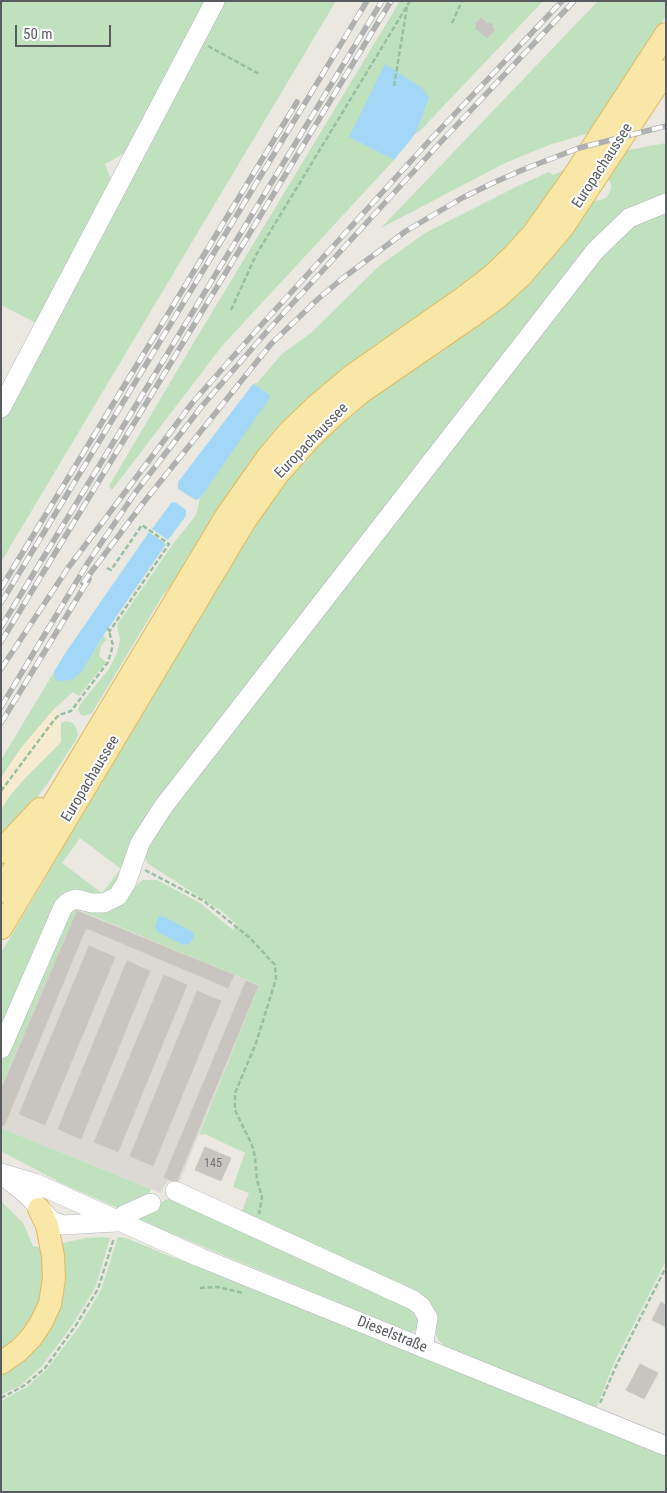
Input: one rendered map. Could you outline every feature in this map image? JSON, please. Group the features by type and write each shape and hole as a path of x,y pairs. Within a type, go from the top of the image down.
{"main road":[{"name":"Europachaussee","path":"1,891 227,515 267,458 290,431 353,375 463,298 492,276 514,255 533,234 559,197 666,34"},
{"name":"Europachaussee","path":"1,928 244,522 278,474 311,437 360,393 472,316 498,297 521,276 563,227 666,71"},
{"path":"1,852 70,777"},
{"path":"1,1363 18,1351 31,1338 50,1304 54,1278 53,1256 47,1225 40,1209"}],"street":[{"path":"1,408 215,1"},
{"path":"1,1049 63,908 68,902 76,899 92,903 104,903 118,896 126,883 140,843 163,807 595,251 629,218 666,203"},
{"name":"Dieselstraße","path":"1,1174 52,1221 64,1225 120,1222"},
{"name":"Dieselstraße","path":"1,1174 35,1183 199,1256 666,1446"},
{"path":"175,1191 403,1294 421,1306 428,1318 423,1348"},
{"path":"120,1222 124,1215 151,1203"}],"path":[{"path":"231,310 256,255 410,1"},
{"path":"452,23 462,1"},
{"path":"394,86 407,6"},
{"path":"195,39 259,74"},
{"path":"107,568 111,570 142,525 169,544 109,632"},
{"path":"1,790 54,720 59,715 70,711 108,662 113,645 108,628"},
{"path":"133,864 204,901 250,938 274,965 276,979 256,1043 235,1093 235,1110 252,1144 257,1180 262,1197 254,1228"},
{"path":"1,1398 25,1386 45,1368 76,1325 98,1289 120,1222"},
{"path":"595,1417 617,1364 666,1267"}],"shaded area":[{"path":"76,909 259,985 178,1186 167,1181 161,1193 1,1128 1,1087"}],"green space":[{"path":"1,1 207,1 128,151 105,164 112,182 38,324 1,305"},
{"path":"223,1 336,1 1,562 1,421"},
{"path":"400,1 543,1 419,132 416,133 429,98 349,137 394,160 222,346 112,490 109,486"},
{"path":"598,1 666,1 666,16 589,133 549,145 505,163 381,228"},
{"path":"666,143 666,196 630,212 277,647 119,886 104,897 75,893 1,1045 1,953 46,877 54,857 269,502 312,449 593,201 607,197 611,184 607,178 623,151","holes":["80,838 121,869 102,893 62,863"]},
{"path":"575,165 545,209 183,571 163,595 92,713 84,716 80,714 78,709 82,702 109,669 117,653 120,640 117,625 173,544 196,515 200,498 269,394 253,384 257,383 282,354 311,333 378,267 425,233 518,186 549,172 553,175"},
{"path":"666,208 666,1261 614,1363 596,1408 445,1346 436,1335 434,1313 427,1299 241,1213 249,1193 233,1187 245,1153 205,1134 199,1135 259,985 77,909 1,1087 1,1059 63,915 73,905 105,911 113,910 126,902 134,887 143,880 157,880 200,903 233,930 237,925 223,912 147,863 143,851 160,822 614,237"},
{"path":"103,636 107,639 101,646 99,656 106,662 79,696 73,692 55,708 21,748 1,778 1,760 54,672 55,679 83,670"},
{"path":"66,721 73,723 76,728 78,734 76,740 47,784 1,845 1,810 8,798 25,778 61,742 61,723"},
{"path":"1,1128 151,1189 147,1197 120,1209 63,1184 1,1151"},
{"path":"172,1197 419,1311 418,1328 410,1332 129,1216"},
{"path":"1,1201 23,1223 33,1246 43,1246 43,1294 28,1327 1,1352"},
{"path":"118,1237 126,1238 196,1265 666,1454 666,1492 1,1492 1,1401 27,1387 47,1369 79,1327 101,1290"},
{"path":"85,1238 110,1238 95,1288 73,1324 42,1366 21,1385 1,1395 1,1371 26,1354 58,1244"}],"sand":[{"path":"55,708 61,723 61,742 25,778 8,798 1,810 1,778 21,748"}],"water":[{"path":"385,64 422,88 429,98 416,133 394,160 349,137"},
{"path":"253,384 269,394 269,399 200,498 196,500 178,489 178,482"},
{"path":"175,502 186,510 186,516 168,540 152,529 171,503"},
{"path":"149,532 166,544 103,636 83,670 72,680 59,681 55,679 54,672 64,655"},
{"path":"163,916 194,933 194,937 189,944 184,945 157,932 155,926 158,917"}],"building":[{"path":"481,18 488,24 490,22 495,30 487,38 475,28 477,26 475,24"},
{"path":"77,911 234,975 228,988 86,928 4,1126 1,1125 1,1090"},
{"path":"89,946 115,957 45,1125 19,1114"},
{"path":"127,961 150,971 81,1139 58,1129"},
{"path":"164,975 187,985 118,1152 94,1142"},
{"path":"246,981 258,986 176,1183 164,1177"},
{"path":"197,991 221,1001 153,1166 130,1156"},
{"path":"205,1147 231,1158 221,1181 195,1170"},
{"path":"661,1302 666,1305 666,1327 652,1320"},
{"path":"640,1364 658,1373 644,1399 626,1390"}],"railway":[{"path":"1,603 367,1"},
{"path":"1,627 382,1"},
{"path":"1,642 391,1"},
{"path":"1,669 68,568 193,402 431,139 562,1"},
{"path":"1,707 89,561 135,493 202,406 270,328 438,145 574,1"},
{"path":"1,588 297,102"},
{"path":"83,583 144,502 271,344 343,278 406,231 462,198 495,182 579,148 666,126"},
{"path":"1,723 89,579"}]}
